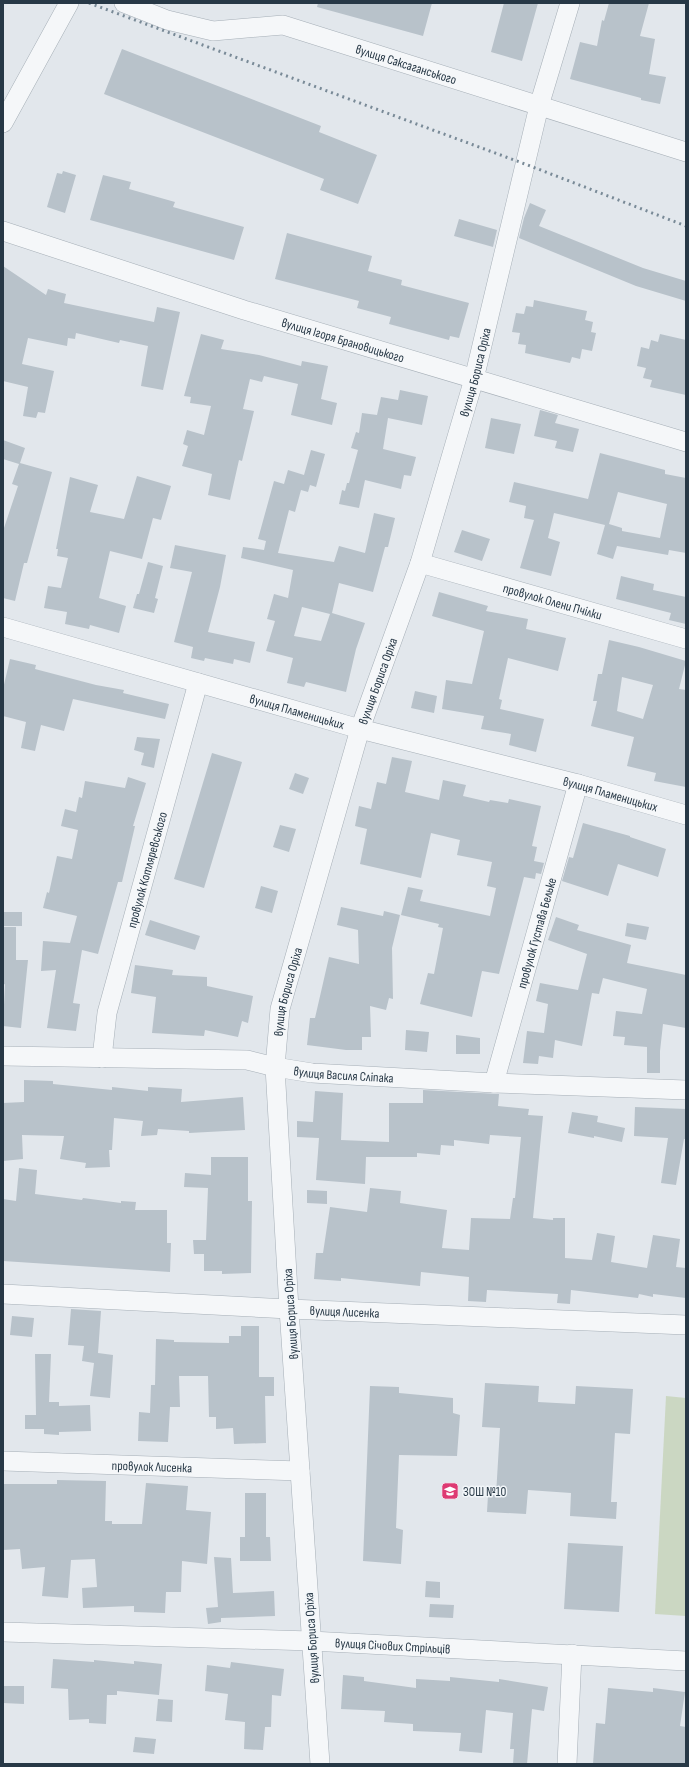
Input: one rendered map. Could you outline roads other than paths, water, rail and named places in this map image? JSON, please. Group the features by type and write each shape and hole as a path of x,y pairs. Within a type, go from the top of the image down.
{"street":[{"path":"3,123 69,3"},
{"name":"вулиця Саксаганського","path":"124,3 167,20 213,31 283,25 686,152"},
{"path":"539,106 570,3"},
{"name":"вулиця Бориса Оріха","path":"320,1764 289,1309 275,1067 280,1009 360,729 420,563 474,379 539,106"},
{"name":"вулиця Ігоря Брановицького","path":"3,231 244,310 686,442"},
{"name":"провулок Олени Пчілки","path":"420,563 686,639"},
{"name":"вулиця Пламеницьких","path":"3,627 360,729 578,784 686,815"},
{"name":"провулок Котляревського","path":"102,1058 107,1012 198,683"},
{"name":"провулок Густава Бельке","path":"494,1083 578,784"},
{"name":"вулиця Василя Сліпака","path":"3,1056 247,1060 275,1067 312,1073 494,1083 686,1090"},
{"name":"вулиця Лисенка","path":"3,1294 289,1309 686,1325"},
{"name":"провулок Лисенка","path":"3,1461 300,1471"},
{"name":"вулиця Січових Стрільців","path":"3,1632 311,1641 686,1661"},
{"path":"567,1764 572,1654"}],"railway":[{"path":"89,3 525,164 686,226"}],"place":[{"name":"ЗОШ №10","path":"450,1491"}]}
